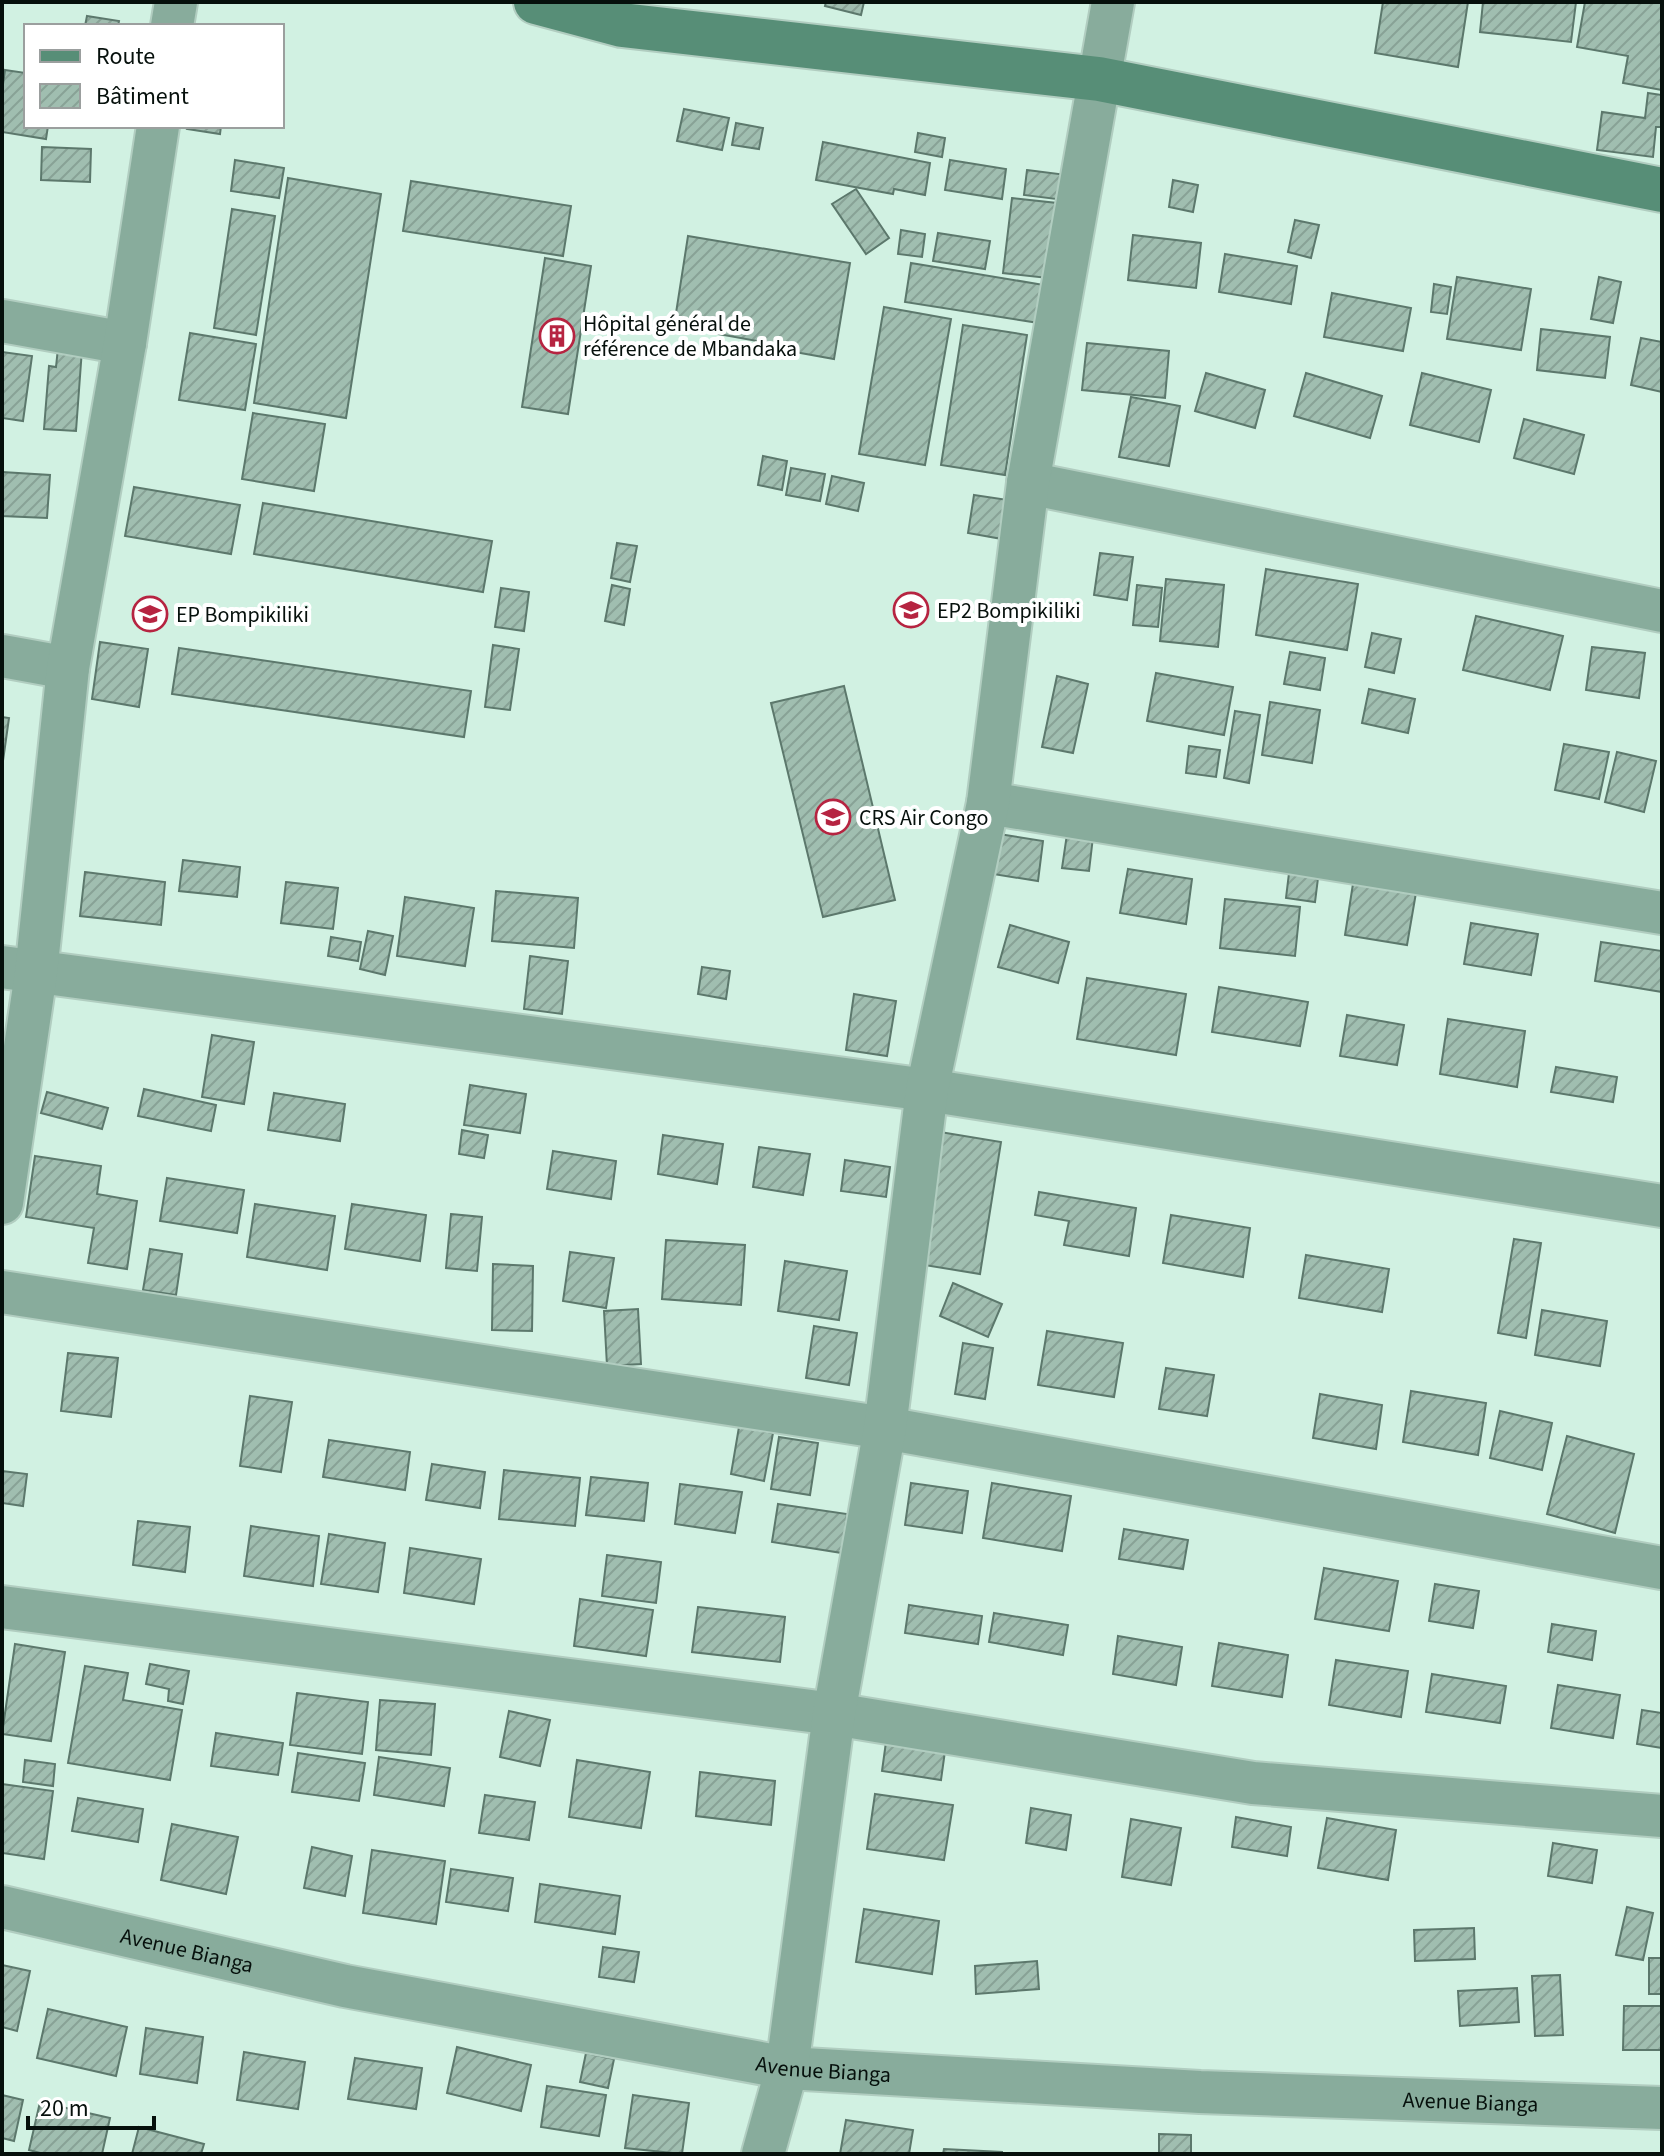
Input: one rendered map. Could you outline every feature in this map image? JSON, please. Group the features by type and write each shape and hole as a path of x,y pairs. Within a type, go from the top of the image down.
{"street":[{"path":"172,24 176,2"},
{"path":"536,2 622,25 1099,79 1662,190"},
{"path":"763,2154 787,2068 834,1714 885,1428 927,1090 988,803 1028,483 1113,2"},
{"path":"2,1203 19,970 125,343 158,128"},
{"path":"2,321 125,343"},
{"path":"1028,483 1662,611"},
{"path":"2,656 68,668"},
{"path":"988,803 1662,913"},
{"path":"19,970 927,1090 1662,1206"},
{"path":"2,1292 885,1428 1662,1568"},
{"path":"2,1607 834,1714 1253,1783 1662,1816"},
{"name":"Avenue Bianga","path":"2,1907 345,1986 787,2068 1200,2092 1662,2108"}],"building":[{"path":"826,2 864,2 861,15 825,6"},
{"path":"1383,2 1468,2 1458,67 1375,53"},
{"path":"1483,2 1576,2 1571,42 1480,32"},
{"path":"1585,2 1662,2 1662,90 1623,83 1628,56 1577,47"},
{"path":"87,16 119,21 118,24 85,24"},
{"path":"5,70 24,73 24,128 48,128 46,139 2,132"},
{"path":"1648,93 1662,95 1662,127 1656,127 1653,157 1597,150 1602,112 1645,118"},
{"path":"684,109 729,118 722,150 677,141"},
{"path":"736,123 763,128 759,149 732,145"},
{"path":"187,128 221,128 220,134"},
{"path":"918,133 945,138 942,157 915,152"},
{"path":"823,142 930,163 925,195 894,189 893,194 816,180"},
{"path":"42,147 91,149 90,182 41,180"},
{"path":"235,160 284,168 279,198 231,191"},
{"path":"950,160 1006,169 1002,199 945,190"},
{"path":"1027,170 1067,175 1064,200 1024,195"},
{"path":"288,178 381,194 346,418 254,403"},
{"path":"1173,180 1198,185 1193,212 1169,207"},
{"path":"411,181 571,206 563,256 403,231"},
{"path":"856,189 889,238 866,254 832,204"},
{"path":"1012,198 1066,204 1057,279 1003,273"},
{"path":"232,209 275,216 256,335 214,328"},
{"path":"1295,220 1319,225 1311,258 1288,252"},
{"path":"901,230 925,234 922,257 898,254"},
{"path":"938,233 990,241 985,269 933,261"},
{"path":"1133,235 1201,243 1196,288 1128,280"},
{"path":"688,236 850,263 834,359 674,326"},
{"path":"1225,254 1297,266 1291,304 1219,292"},
{"name":"Hôpital général de référence de Mbandaka","path":"545,258 591,266 568,414 522,407"},
{"path":"911,263 1044,285 1039,323 905,302"},
{"path":"1457,277 1531,289 1521,350 1447,339"},
{"path":"1599,277 1621,282 1613,323 1591,319"},
{"path":"1434,284 1451,287 1447,314 1431,312"},
{"path":"1332,293 1411,308 1403,351 1324,337"},
{"path":"884,307 951,319 925,465 859,454"},
{"path":"963,325 1027,335 1005,475 941,465"},
{"path":"1541,329 1610,337 1605,378 1537,370"},
{"path":"190,333 256,344 245,410 179,400"},
{"path":"1641,338 1662,342 1662,392 1631,385"},
{"path":"1087,343 1169,351 1165,398 1082,390"},
{"path":"58,348 82,349 76,431 44,429 49,366 56,367"},
{"path":"2,352 32,356 23,421 2,418"},
{"path":"1206,373 1265,390 1255,428 1195,411"},
{"path":"1306,373 1382,396 1370,438 1294,416"},
{"path":"1422,373 1491,390 1479,442 1410,425"},
{"path":"1131,397 1180,406 1169,466 1119,457"},
{"path":"253,413 325,424 314,491 242,479"},
{"path":"1524,419 1584,435 1574,474 1514,458"},
{"path":"763,456 787,461 782,490 758,485"},
{"path":"791,468 825,474 820,501 786,495"},
{"path":"2,472 50,475 47,518 2,516"},
{"path":"832,476 864,483 858,511 826,504"},
{"path":"134,487 240,505 231,554 125,536"},
{"path":"974,495 1008,500 1002,539 968,533"},
{"path":"263,503 492,541 483,592 254,554"},
{"path":"617,543 637,546 630,582 611,578"},
{"path":"1100,553 1133,557 1127,600 1094,595"},
{"path":"1266,569 1358,584 1347,650 1256,635"},
{"path":"1166,579 1224,585 1218,647 1160,641"},
{"path":"612,585 630,589 624,625 605,621"},
{"path":"1137,585 1162,588 1158,627 1133,625"},
{"path":"501,588 529,592 524,631 495,627"},
{"path":"1476,616 1563,636 1550,690 1463,670"},
{"path":"1372,633 1401,639 1394,673 1365,667"},
{"path":"100,642 148,649 139,707 92,699"},
{"path":"493,645 519,649 510,710 485,707"},
{"path":"1592,647 1645,653 1639,698 1586,690"},
{"path":"179,648 471,691 464,737 172,694"},
{"path":"1290,652 1325,658 1320,690 1284,684"},
{"path":"1156,673 1233,687 1224,735 1147,721"},
{"path":"1057,676 1088,684 1073,753 1042,747"},
{"path":"844,686 895,900 823,917 771,703"},
{"path":"1369,689 1415,699 1408,733 1362,723"},
{"path":"1270,702 1320,710 1312,763 1262,755"},
{"path":"1235,711 1260,715 1249,783 1224,778"},
{"path":"2,717 9,718 2,768"},
{"path":"1564,744 1609,752 1599,799 1555,790"},
{"path":"1189,746 1220,750 1216,777 1186,773"},
{"path":"1617,752 1656,761 1644,812 1605,802"},
{"path":"999,834 1043,841 1038,881 993,874"},
{"path":"1067,834 1093,837 1089,871 1062,868"},
{"path":"183,860 240,867 237,897 179,891"},
{"path":"1290,865 1319,870 1315,902 1286,898"},
{"path":"1128,869 1192,879 1186,924 1120,913"},
{"path":"1355,871 1418,881 1407,945 1345,935"},
{"path":"85,872 165,882 161,925 80,916"},
{"path":"286,882 338,888 333,929 281,923"},
{"path":"496,891 578,898 574,948 492,941"},
{"path":"405,897 474,908 465,966 397,956"},
{"path":"1225,899 1300,907 1295,956 1220,948"},
{"path":"1471,923 1538,934 1531,975 1464,964"},
{"path":"1010,925 1069,942 1058,983 998,967"},
{"path":"368,931 393,936 385,975 360,969"},
{"path":"331,937 361,942 358,961 328,956"},
{"path":"1601,942 1662,951 1662,992 1595,981"},
{"path":"530,956 568,961 562,1014 524,1009"},
{"path":"702,967 730,971 726,999 698,994"},
{"path":"1087,978 1186,994 1176,1055 1077,1039"},
{"path":"1219,987 1308,1002 1300,1046 1212,1032"},
{"path":"854,994 896,1001 887,1056 846,1050"},
{"path":"1347,1015 1404,1025 1397,1065 1340,1056"},
{"path":"1448,1019 1525,1031 1517,1087 1440,1074"},
{"path":"212,1035 254,1042 244,1104 202,1097"},
{"path":"1556,1067 1617,1077 1613,1102 1551,1092"},
{"path":"470,1085 526,1094 520,1133 464,1125"},
{"path":"144,1089 216,1105 211,1131 138,1116"},
{"path":"47,1092 108,1108 102,1129 41,1113"},
{"path":"274,1093 345,1104 340,1141 268,1130"},
{"path":"462,1130 488,1135 484,1158 459,1154"},
{"path":"934,1131 1001,1142 980,1274 912,1263"},
{"path":"663,1135 723,1144 717,1184 658,1174"},
{"path":"759,1147 810,1154 803,1195 753,1187"},
{"path":"553,1151 616,1161 611,1199 547,1189"},
{"path":"35,1156 101,1166 97,1194 137,1201 127,1269 88,1263 94,1228 26,1217"},
{"path":"845,1160 890,1167 886,1197 841,1191"},
{"path":"167,1178 244,1190 237,1233 160,1221"},
{"path":"1039,1192 1136,1208 1129,1256 1064,1245 1069,1221 1035,1215"},
{"path":"255,1204 335,1216 327,1270 247,1257"},
{"path":"352,1204 426,1215 420,1261 345,1249"},
{"path":"451,1214 482,1217 477,1271 446,1268"},
{"path":"1171,1215 1250,1228 1243,1277 1163,1263"},
{"path":"1514,1239 1541,1243 1526,1338 1498,1333"},
{"path":"666,1240 745,1245 741,1305 662,1299"},
{"path":"150,1249 182,1254 176,1295 143,1290"},
{"path":"570,1252 614,1258 606,1308 563,1301"},
{"path":"1306,1255 1389,1269 1382,1312 1299,1298"},
{"path":"785,1261 847,1271 839,1320 778,1311"},
{"path":"493,1264 533,1266 532,1331 492,1330"},
{"path":"953,1283 1002,1304 988,1337 940,1316"},
{"path":"638,1309 641,1364 607,1366 604,1311"},
{"path":"1542,1310 1607,1321 1600,1366 1535,1355"},
{"path":"814,1326 857,1333 849,1385 806,1378"},
{"path":"1047,1331 1123,1343 1114,1397 1038,1385"},
{"path":"963,1343 993,1348 985,1399 955,1394"},
{"path":"68,1353 118,1358 111,1417 61,1411"},
{"path":"1166,1368 1214,1375 1207,1416 1159,1409"},
{"path":"1411,1391 1486,1403 1478,1455 1403,1442"},
{"path":"1320,1394 1382,1405 1376,1449 1313,1438"},
{"path":"250,1396 292,1402 281,1472 240,1466"},
{"path":"1500,1411 1552,1423 1542,1470 1490,1458"},
{"path":"739,1427 773,1433 764,1481 731,1474"},
{"path":"1567,1436 1634,1454 1615,1533 1547,1514"},
{"path":"779,1437 818,1443 810,1495 771,1489"},
{"path":"329,1440 410,1452 405,1490 323,1477"},
{"path":"432,1464 485,1472 480,1508 426,1500"},
{"path":"504,1470 580,1478 575,1526 499,1519"},
{"path":"2,1471 27,1474 23,1506 2,1503"},
{"path":"591,1477 648,1483 644,1521 586,1515"},
{"path":"911,1483 968,1491 962,1533 905,1525"},
{"path":"992,1483 1071,1496 1062,1551 983,1538"},
{"path":"680,1484 742,1492 735,1533 675,1524"},
{"path":"778,1504 847,1514 842,1553 772,1542"},
{"path":"138,1521 190,1527 185,1572 133,1565"},
{"path":"251,1526 319,1536 313,1586 244,1576"},
{"path":"1124,1529 1188,1540 1183,1569 1119,1559"},
{"path":"329,1534 385,1543 378,1592 321,1584"},
{"path":"410,1548 481,1559 474,1604 404,1593"},
{"path":"607,1555 661,1562 656,1603 602,1596"},
{"path":"1324,1568 1398,1581 1389,1631 1315,1619"},
{"path":"1435,1584 1479,1591 1473,1628 1429,1621"},
{"path":"580,1599 653,1610 646,1656 574,1646"},
{"path":"909,1605 982,1616 978,1644 905,1633"},
{"path":"698,1607 785,1617 780,1662 692,1652"},
{"path":"994,1613 1068,1625 1063,1655 989,1642"},
{"path":"1552,1624 1596,1631 1592,1660 1548,1652"},
{"path":"1118,1636 1182,1647 1176,1685 1113,1674"},
{"path":"1219,1643 1288,1655 1282,1697 1212,1686"},
{"path":"15,1644 65,1652 51,1741 2,1734"},
{"path":"1336,1660 1408,1671 1401,1717 1329,1705"},
{"path":"150,1664 189,1671 183,1704 168,1701 169,1689 146,1684"},
{"path":"85,1666 128,1673 123,1700 182,1710 170,1780 68,1763"},
{"path":"1432,1674 1506,1686 1500,1723 1426,1712"},
{"path":"1558,1685 1620,1695 1613,1738 1551,1728"},
{"path":"297,1693 368,1702 362,1754 290,1745"},
{"path":"380,1700 435,1704 431,1755 376,1750"},
{"path":"1642,1710 1662,1713 1662,1748 1637,1744"},
{"path":"509,1711 550,1720 540,1766 500,1757"},
{"path":"216,1733 283,1743 278,1775 211,1766"},
{"path":"886,1742 945,1751 941,1780 882,1771"},
{"path":"298,1753 365,1763 359,1801 292,1792"},
{"path":"379,1757 450,1768 444,1806 374,1795"},
{"path":"25,1760 55,1764 53,1786 23,1782"},
{"path":"577,1760 650,1772 641,1828 569,1817"},
{"path":"700,1772 775,1781 771,1825 696,1816"},
{"path":"2,1784 53,1791 44,1859 2,1853"},
{"path":"875,1794 953,1805 944,1860 867,1849"},
{"path":"485,1795 535,1802 529,1840 479,1833"},
{"path":"78,1798 143,1809 138,1842 72,1831"},
{"path":"1031,1808 1071,1815 1066,1850 1026,1843"},
{"path":"1236,1817 1291,1827 1287,1856 1232,1847"},
{"path":"1327,1818 1396,1830 1388,1880 1318,1868"},
{"path":"1131,1819 1181,1828 1171,1885 1122,1877"},
{"path":"172,1824 238,1837 226,1894 161,1880"},
{"path":"1553,1843 1597,1850 1592,1883 1548,1876"},
{"path":"312,1847 352,1856 345,1896 304,1888"},
{"path":"372,1850 445,1861 436,1924 363,1913"},
{"path":"451,1869 513,1878 508,1911 446,1902"},
{"path":"540,1884 620,1896 615,1934 535,1922"},
{"path":"1627,1907 1653,1913 1643,1960 1616,1955"},
{"path":"864,1909 939,1921 932,1974 856,1962"},
{"path":"1474,1928 1475,1959 1415,1961 1414,1930"},
{"path":"603,1947 639,1952 634,1982 599,1977"},
{"path":"1649,1958 1662,1958 1662,1994 1649,1994"},
{"path":"1037,1961 1039,1989 976,1994 975,1966"},
{"path":"2,1965 30,1971 17,2031 2,2027"},
{"path":"1560,1975 1563,2035 1535,2036 1532,1976"},
{"path":"1517,1988 1519,2022 1460,2026 1458,1991"},
{"path":"1624,2006 1662,2006 1662,2050 1623,2050"},
{"path":"48,2009 127,2027 116,2076 37,2058"},
{"path":"146,2028 203,2037 197,2083 140,2074"},
{"path":"457,2047 531,2065 521,2111 447,2093"},
{"path":"244,2052 305,2062 298,2109 237,2100"},
{"path":"586,2053 614,2059 608,2088 580,2082"},
{"path":"355,2058 422,2068 416,2109 348,2099"},
{"path":"547,2086 606,2095 599,2136 541,2127"},
{"path":"2,2095 23,2100 14,2141 2,2138"},
{"path":"633,2095 689,2103 682,2154 625,2148"},
{"path":"40,2102 110,2118 102,2154 44,2154 29,2150"},
{"path":"846,2120 913,2130 909,2154 840,2154"},
{"path":"139,2127 204,2144 201,2154 132,2154"},
{"path":"1159,2134 1191,2135 1191,2154 1159,2154"},
{"path":"944,2149 1002,2152 1002,2154 943,2154"}],"place":[{"name":"Hôpital général de référence de Mbandaka","path":"557,336"},
{"name":"EP2 Bompikiliki","path":"911,610"},
{"name":"EP Bompikiliki","path":"150,614"},
{"name":"CRS Air Congo","path":"833,817"}]}
